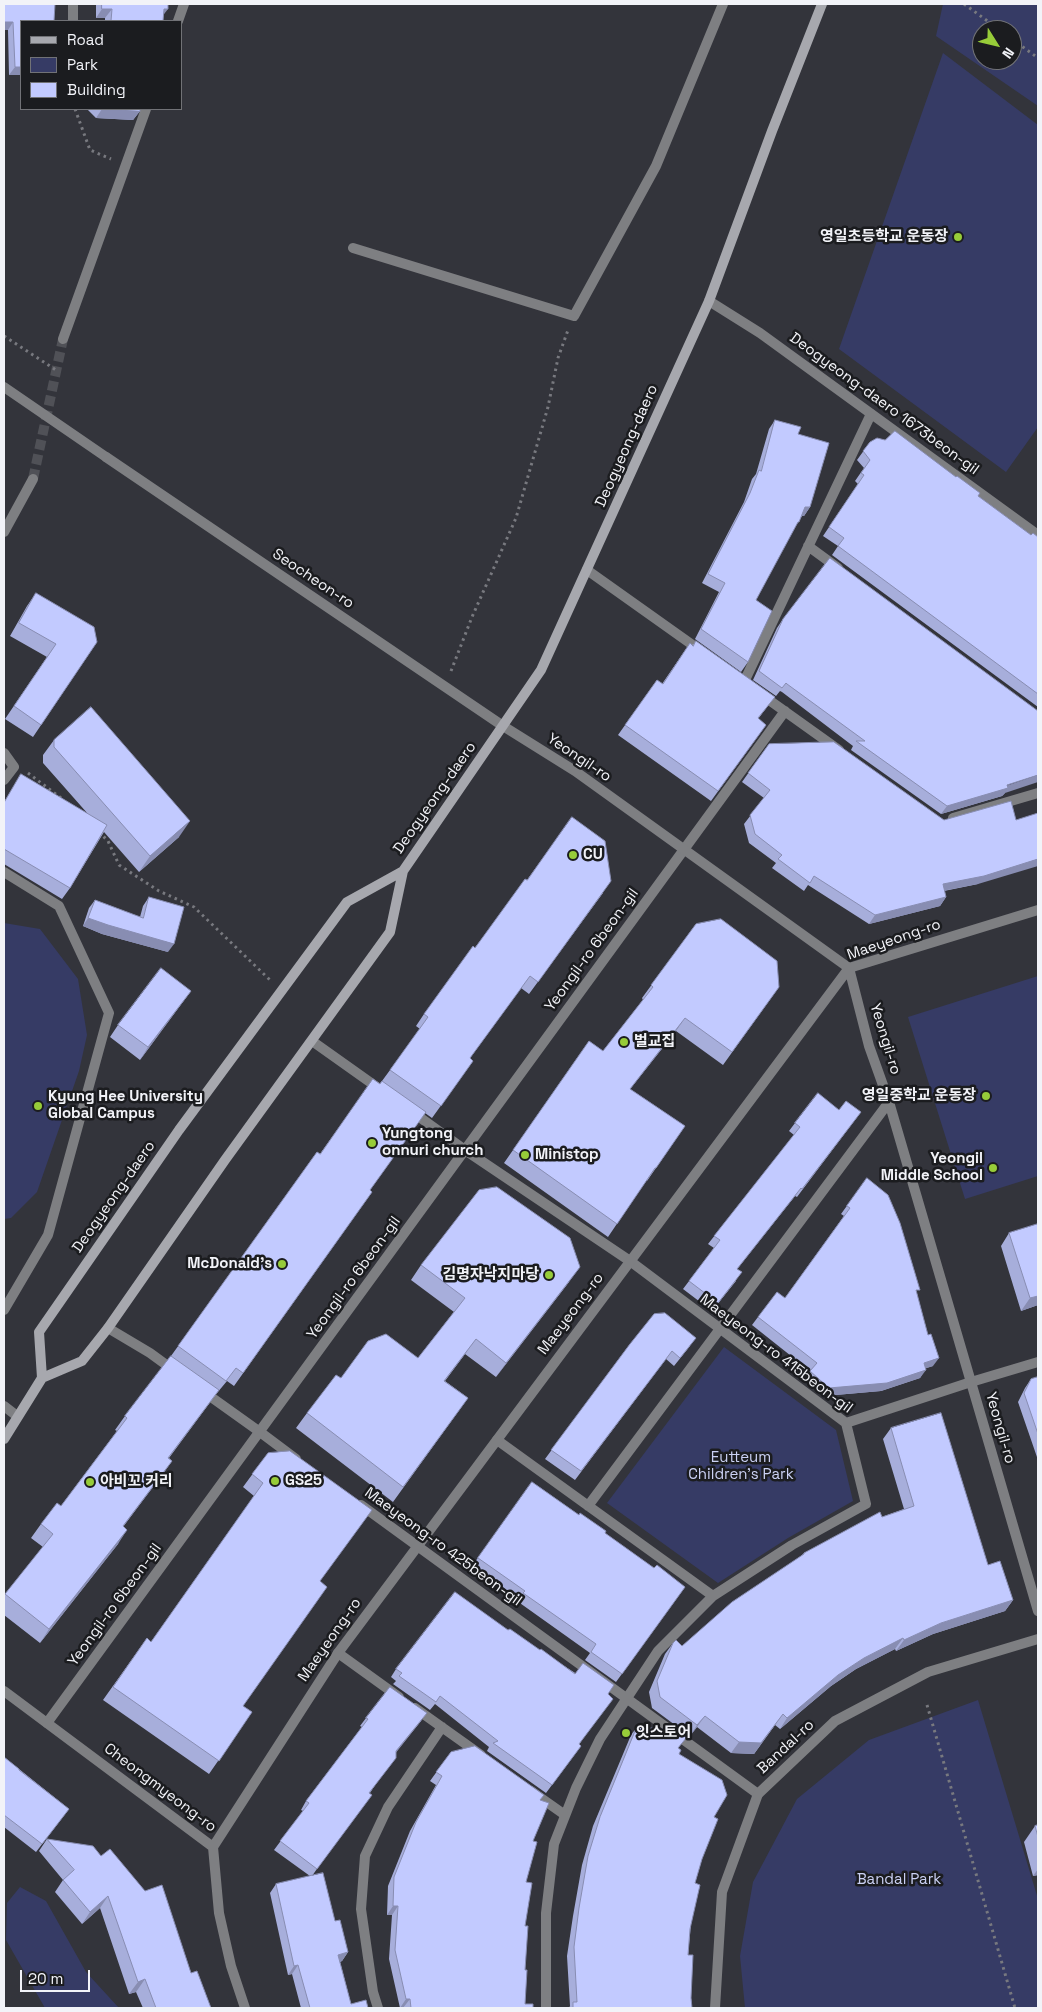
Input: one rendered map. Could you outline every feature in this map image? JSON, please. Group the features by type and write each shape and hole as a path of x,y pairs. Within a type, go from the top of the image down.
{"main road":[{"name":"Deogyeong-daero","path":"403,871 347,902 179,1130 39,1332 42,1378 82,1362 390,932 403,871 541,670 709,301 772,130 822,4"},
{"path":"4,1439 42,1378"}],"street":[{"path":"73,4 73,20"},
{"path":"178,20 184,4"},
{"path":"354,248 574,316 656,166 723,4"},
{"path":"63,339 146,110"},
{"name":"Deogyeong-daero 1673beon-gil","path":"709,301 760,332 1038,535"},
{"name":"Seocheon-ro","path":"4,387 503,726"},
{"path":"847,755 740,680 808,546 871,414"},
{"path":"4,532 33,479"},
{"path":"808,546 848,576"},
{"path":"587,570 706,655"},
{"name":"Yeongil-ro 6beon-gil","path":"47,1723 785,711"},
{"name":"Yeongil-ro","path":"503,726 575,771 849,968 869,1046 889,1102 1038,1611"},
{"path":"4,753 14,768 4,780"},
{"path":"940,822 1038,793"},
{"path":"4,872 59,906 109,1013 48,1235 4,1310"},
{"name":"Maeyeong-ro","path":"213,1847 338,1652 849,968 1038,910"},
{"path":"312,1042 389,1095"},
{"path":"588,1506 889,1102"},
{"path":"404,1106 465,1150"},
{"name":"Maeyeong-ro 415beon-gil","path":"465,1150 630,1261 846,1423 866,1504 792,1545 713,1596 658,1651 600,1739 565,1815 554,1844 546,1913 546,2008"},
{"path":"108,1328 150,1353 181,1376"},
{"path":"846,1423 1038,1362"},
{"path":"197,1387 306,1466"},
{"path":"4,1406 17,1416"},
{"path":"497,1440 713,1596"},
{"name":"Maeyeong-ro 425beon-gil","path":"353,1500 758,1794"},
{"name":"Bandal-ro","path":"715,2008 722,1892 758,1794 835,1721 928,1672 1038,1639"},
{"path":"338,1652 488,1760"},
{"name":"Cheongmyeong-ro","path":"4,1691 213,1847 219,1913 231,1966 246,2008"},
{"path":"378,2008 373,1992 361,1910 365,1856 388,1807 442,1727"},
{"path":"519,1782 565,1815"}],"path":[{"path":"964,4 986,20"},
{"path":"1022,46 1038,58"},
{"path":"75,110 90,150 126,165"},
{"path":"444,686 516,518 548,407 558,358 574,316"},
{"path":"4,336 56,370"},
{"path":"32,775 66,802"},
{"path":"96,829 108,841 119,865 159,891 194,907 282,991"},
{"path":"927,1705 1014,2008"}],"green space":[{"path":"943,4 1038,4 1038,106 986,70 1022,70 1022,20 972,20 972,61 936,36"},
{"name":"영일초등학교 운동장","path":"943,53 1038,125 1038,427 1006,472 839,349"},
{"name":"Kyung Hee University Global Campus","path":"4,923 40,929 78,979 87,1035 79,1071 37,1192 11,1218 4,1219"},
{"name":"영일중학교 운동장","path":"1038,976 1038,1176 965,1199 908,1017"},
{"name":"Eutteum Children's Park","path":"724,1347 836,1430 853,1501 788,1538 718,1583 607,1503"},
{"name":"Bandal Park","path":"978,1700 1038,1899 1038,2008 745,2008 740,1956 753,1882 797,1799 869,1740"},
{"path":"20,1887 46,1901 86,1972 119,2008 45,2008 6,1940 7,1903"}],"building":[{"path":"4,4 55,4 54,20 20,20 20,67 15,67 13,22 4,22"},
{"path":"102,4 168,4 168,9 164,9 163,20 111,20 112,9 102,9"},
{"path":"775,420 801,427 798,434 829,443 810,507 805,507 799,522 756,600 772,611 748,662 701,629 725,583 708,574 750,493 759,470 761,471"},
{"path":"895,431 980,493 978,496 1031,535 1033,533 1038,537 1038,694 838,546 844,538 829,527 864,475 861,473 870,460 863,451 870,442 877,438 885,440"},
{"path":"830,558 1038,711 1038,775 1007,785 1008,788 947,806 856,741 865,741 786,683 782,688 759,671 783,619"},
{"path":"36,593 94,627 97,642 41,725 14,706 56,644 19,623"},
{"path":"696,641 775,697 758,718 766,725 718,791 625,725 657,680 663,684 690,643 693,646"},
{"path":"91,707 190,821 150,856 54,747 54,740"},
{"path":"834,742 944,820 1011,801 1016,820 1038,813 1038,859 984,876 943,884 946,897 875,915 814,876 810,883 778,859 782,855 755,834 750,815 770,790 748,773 769,744"},
{"path":"21,774 107,825 70,888 4,849 4,803"},
{"path":"572,817 605,841 611,881 538,982 530,976 470,1058 473,1061 441,1106 390,1070 428,1017 424,1014 473,946 475,948 525,879 527,880"},
{"path":"149,897 184,907 174,944 88,918 95,900 143,918"},
{"path":"721,919 777,961 779,987 732,1052 685,1018 630,1089 685,1126 617,1224 513,1150 589,1041 603,1051 653,987 651,985 696,924"},
{"path":"161,968 191,991 148,1047 118,1025"},
{"path":"373,1079 380,1084 382,1081 426,1112 370,1190 372,1192 243,1373 236,1368 226,1381 178,1346 317,1152 320,1154"},
{"path":"818,1093 839,1110 846,1101 861,1112 737,1269 742,1272 718,1303 689,1281 720,1240 714,1236 800,1127 795,1123"},
{"path":"867,1178 888,1195 900,1223 920,1290 916,1290 928,1335 931,1334 939,1358 924,1363 926,1370 887,1383 829,1388 810,1371 817,1363 758,1317 777,1292 785,1298 850,1208 847,1206"},
{"path":"497,1187 570,1238 580,1267 506,1363 476,1339 444,1381 468,1398 403,1487 307,1413 336,1375 341,1378 368,1341 386,1334 418,1358 465,1298 421,1265 479,1190"},
{"path":"1038,1224 1038,1296 1030,1298 1009,1233"},
{"path":"665,1313 696,1338 680,1358 672,1351 581,1471 551,1450 654,1314"},
{"path":"171,1356 219,1390 168,1458 172,1461 123,1526 127,1530 49,1629 5,1594 53,1534 41,1524 57,1503 61,1506 127,1418 125,1416"},
{"path":"1038,1377 1038,1434 1024,1393 1031,1379"},
{"path":"941,1413 988,1565 1000,1561 1013,1600 941,1623 904,1640 903,1638 864,1658 838,1675 787,1718 783,1714 761,1743 739,1742 705,1716 697,1725 660,1697 657,1681 676,1640 682,1646 732,1602 804,1553 880,1512 882,1517 914,1506 891,1428"},
{"path":"290,1451 372,1510 320,1581 327,1587 243,1706 252,1712 219,1761 113,1687 147,1638 151,1642 263,1483 252,1474 268,1453"},
{"path":"532,1482 579,1515 580,1513 606,1531 605,1533 654,1568 657,1565 685,1587 622,1674 591,1652 596,1644 523,1593 525,1591 478,1558"},
{"path":"455,1592 575,1674 583,1663 614,1685 608,1694 613,1699 579,1744 581,1746 552,1785 493,1743 498,1741 440,1696 436,1702 399,1676 402,1673 396,1669"},
{"path":"390,1687 427,1713 396,1751 396,1758 369,1793 372,1795 317,1869 280,1841 309,1803 306,1801"},
{"path":"637,1727 677,1730 687,1737 678,1748 681,1750 679,1754 722,1780 727,1795 714,1817 718,1819 702,1859 695,1883 700,1885 690,1929 688,1955 693,1955 692,2008 573,2008 573,2002 577,2002 574,1947 588,1856 600,1817"},
{"path":"475,1746 544,1795 540,1800 549,1803 533,1841 537,1842 526,1882 532,1883 525,1926 528,1926 525,2004 533,2004 533,2008 411,2008 410,1999 406,1999 395,1950 398,1906 393,1906 394,1877 416,1822 442,1776 436,1772 451,1752"},
{"path":"4,1757 69,1809 42,1844 4,1815"},
{"path":"1038,1825 1038,1837 1035,1826"},
{"path":"47,1839 93,1846 101,1856 110,1849 145,1891 162,1885 191,1973 197,1971 211,2008 156,2008 145,1979 138,1982 108,1896 90,1912 63,1880 74,1870"},
{"path":"323,1873 335,1921 340,1920 348,1952 338,1955 351,2004 366,2000 368,2008 310,2008 298,1965 294,1966 276,1884"}],"tunnel":[{"path":"33,479 63,339"}],"place":[{"name":"영일초등학교 운동장","path":"958,237"},
{"name":"CU","path":"573,855"},
{"name":"벌교집","path":"624,1042"},
{"name":"영일중학교 운동장","path":"986,1096"},
{"name":"Kyung Hee University Global Campus","path":"38,1106"},
{"name":"Yungtong onnuri church","path":"372,1143"},
{"name":"Ministop","path":"525,1155"},
{"name":"Yeongil Middle School","path":"993,1168"},
{"name":"McDonald's","path":"282,1264"},
{"name":"김명자낙지마당","path":"549,1275"},
{"name":"GS25","path":"275,1481"},
{"name":"아비꼬 커리","path":"90,1482"},
{"name":"잇스토어","path":"626,1733"}]}
